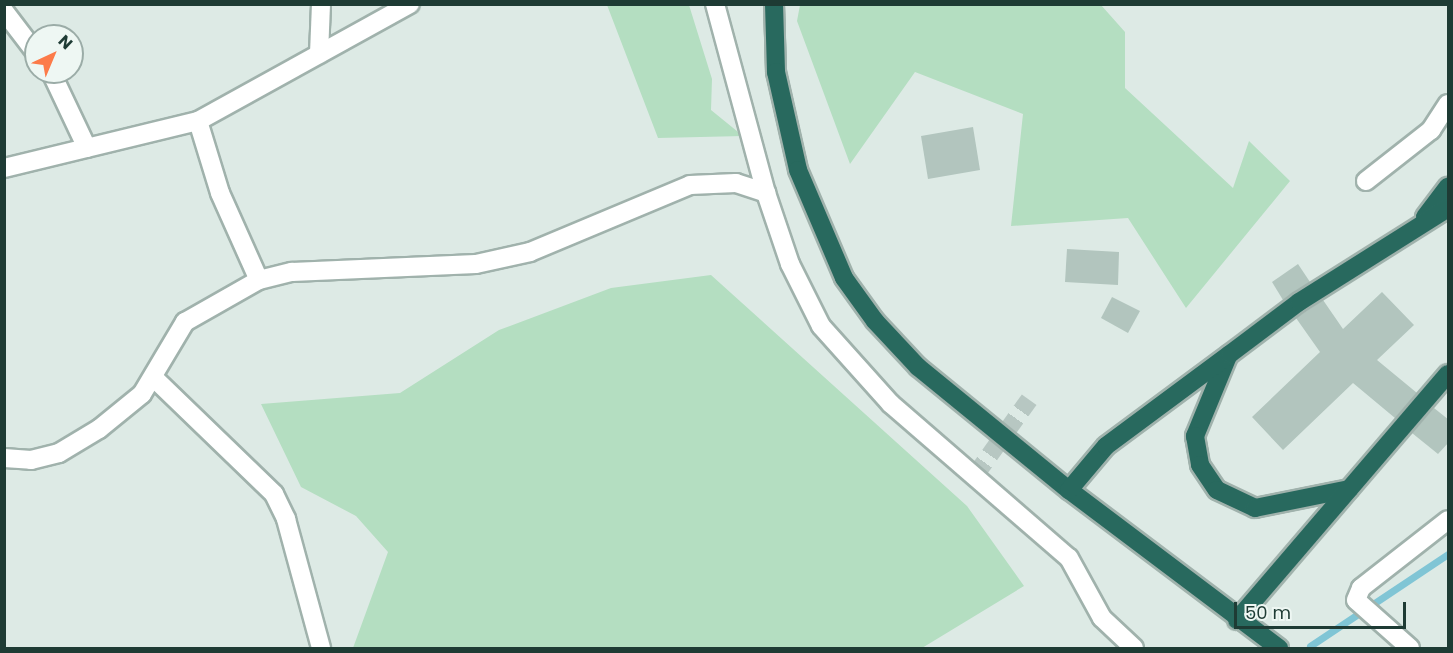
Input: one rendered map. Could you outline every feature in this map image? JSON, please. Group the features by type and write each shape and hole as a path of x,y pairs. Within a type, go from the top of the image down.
{"highway":[{"path":"774,4 785,121 818,225 844,278 918,367 1070,490 1237,620 1279,648"},
{"path":"1419,226 1449,187"},
{"path":"1070,490 1106,446 1230,354 1449,208"},
{"path":"1230,354 1195,436 1200,465 1216,490 1255,508 1349,489"},
{"path":"1237,620 1449,374"}],"street":[{"path":"319,54 321,4"},
{"path":"4,168 198,121 410,4"},
{"path":"715,4 766,193 805,295 848,359 891,404 1069,558 1102,618 1134,648"},
{"path":"4,11 24,37"},
{"path":"57,84 87,148"},
{"path":"1366,181 1431,130 1449,104"},
{"path":"198,121 220,193 260,280"},
{"path":"4,458 31,460 59,453 99,429 154,378 170,341 185,322 260,280 292,272 476,264 530,252 690,184 736,183 766,193"},
{"path":"154,378 274,494 286,519 321,648"},
{"path":"1410,648 1356,600 1361,588 1449,520"}],"green space":[{"path":"607,5 689,5 712,79 711,110 743,136 658,138"},
{"path":"800,5 1101,5 1125,32 1125,88 1233,188 1249,141 1290,181 1186,308 1128,218 1011,226 1023,114 915,72 850,164 797,21"},
{"path":"711,275 967,506 1024,586 922,648 353,648 388,552 356,516 301,487 261,404 400,393 499,330 611,288"}],"building":[{"path":"973,127 980,170 928,179 921,136"},
{"path":"1067,249 1119,252 1118,285 1065,282"},
{"path":"1298,264 1310,282 1283,300 1272,282"},
{"path":"1382,292 1414,325 1377,360 1417,393 1395,418 1353,383 1283,450 1252,417 1320,352 1296,318 1323,300 1343,329"},
{"path":"1112,297 1140,311 1128,333 1101,318"},
{"path":"1434,408 1449,420 1449,442 1438,454 1412,433"}],"waterway":[{"path":"1310,646 1448,554"}],"tunnel":[{"path":"974,477 1029,400"}]}
